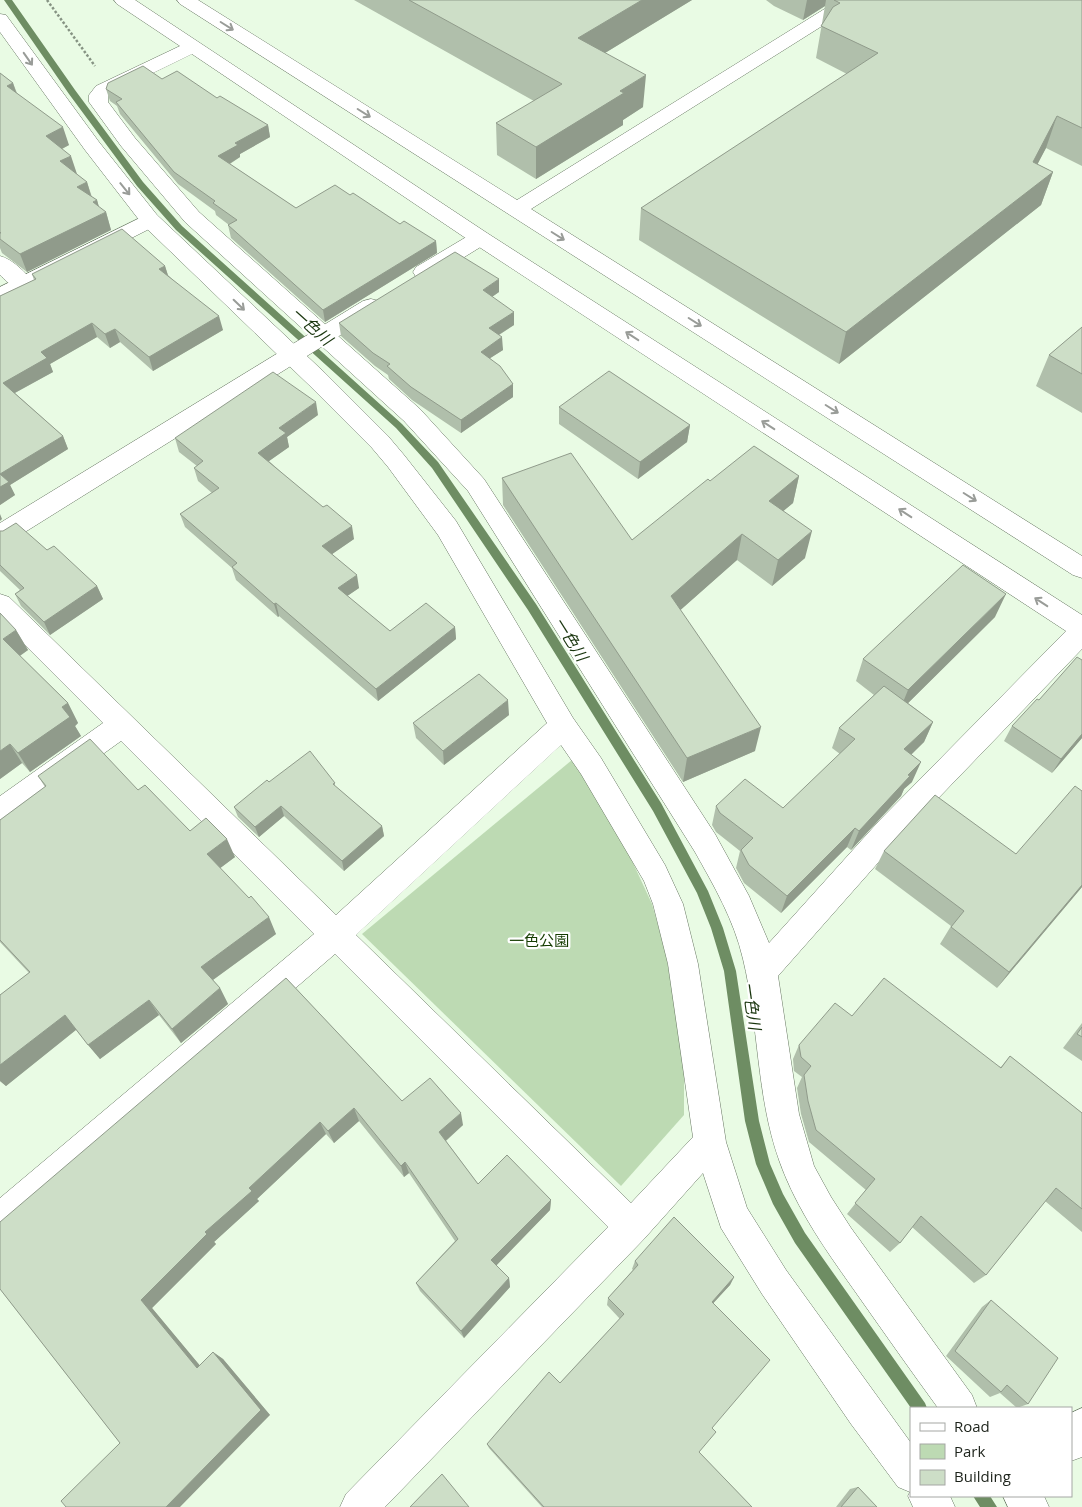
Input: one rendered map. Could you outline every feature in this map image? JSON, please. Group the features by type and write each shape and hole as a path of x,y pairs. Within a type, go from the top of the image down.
{"street":[{"path":"123,0 480,238 1082,628"},
{"path":"186,0 1082,568"},
{"path":"517,209 851,0"},
{"path":"0,19 70,117 124,189 150,220 293,354 380,442 447,528 563,726 591,766 635,839 655,874 668,904 683,964 710,1142 733,1216 774,1282 864,1411 910,1473"},
{"path":"193,46 110,87 98,95 99,102 156,178 192,217 320,337 412,415 476,485 705,843 732,891 746,920 762,972 777,1086 785,1127 796,1162 815,1202 843,1246 958,1407"},
{"path":"0,296 150,220"},
{"path":"0,535 480,238"},
{"path":"0,263 23,284"},
{"path":"0,604 632,1227"},
{"path":"762,972 889,830 1082,632"},
{"path":"0,812 123,724"},
{"path":"0,1220 335,935 563,726"},
{"path":"360,1507 632,1227 710,1142"},
{"path":"1072,1441 1082,1426"},
{"path":"928,1497 936,1507"}],"path":[{"path":"47,0 110,87"}],"green space":[{"name":"一色公園","path":"578,755 603,798 652,904 666,954 684,1063 684,1115 621,1186 362,934"}],"building":[{"path":"409,0 642,0 578,38 646,75 620,91 624,93 536,147 496,123 562,84"},
{"path":"834,0 1082,0 1082,128 1057,116 1033,162 1053,172 846,332 641,208 878,53 821,26 833,7 840,3"},
{"path":"143,66 162,79 177,71 217,98 220,96 268,125 235,143 238,145 218,156 296,208 335,185 350,195 353,193 400,224 404,221 436,241 323,310 228,225 237,220 213,203 215,201 174,172 116,102 122,99 106,89 108,83"},
{"path":"0,73 13,83 7,86 63,127 46,136 71,156 60,161 87,182 77,187 97,200 93,202 106,212 20,254 0,239"},
{"path":"122,229 165,266 159,269 219,316 149,357 115,329 105,334 92,323 41,352 47,358 3,383 63,436 0,474 0,296 36,279 32,274"},
{"path":"455,252 499,279 483,290 514,312 489,328 502,337 481,352 500,366 513,384 461,420 411,387 387,366 390,364 373,353 339,323"},
{"path":"1082,327 1082,374 1049,355"},
{"path":"609,371 690,425 640,462 559,407"},
{"path":"273,372 316,402 279,428 286,433 258,453 323,507 327,505 352,526 322,546 357,575 338,588 390,631 426,603 455,627 376,689 232,567 237,563 180,514 219,488 194,468 203,461 175,438"},
{"path":"754,446 799,476 769,501 812,531 778,560 742,534 671,596 761,727 687,758 502,478 571,453 632,540 708,479 710,481"},
{"path":"0,474 9,482 0,487"},
{"path":"16,523 47,550 54,546 97,586 44,622 15,594 24,588 0,565 0,531"},
{"path":"963,565 1006,594 908,690 863,659"},
{"path":"0,613 16,630 3,639 68,703 62,707 70,717 18,753 10,744 0,751"},
{"path":"1077,657 1082,660 1082,734 1061,759 1012,726 1037,699 1039,700"},
{"path":"479,674 508,700 443,751 413,723"},
{"path":"884,686 933,722 904,749 921,762 859,831 855,828 787,896 749,865 741,850 753,838 720,813 716,806 745,779 783,808 855,739 839,728"},
{"path":"90,739 138,790 145,785 190,831 206,818 227,839 207,854 249,898 251,896 269,917 201,967 220,988 172,1029 149,1000 88,1045 65,1015 0,1065 0,995 30,972 0,940 0,820 46,786 38,776"},
{"path":"310,751 335,783 333,784 382,826 342,861 281,806 255,827 234,807 267,780 269,782"},
{"path":"1075,786 1082,791 1082,885 1009,972 951,927 964,911 884,851 935,795 1016,854"},
{"path":"286,978 402,1101 430,1078 461,1113 439,1132 478,1184 507,1155 551,1200 491,1260 509,1278 461,1331 416,1283 458,1239 405,1162 401,1166 354,1108 328,1131 320,1122 249,1188 252,1191 205,1232 207,1234 141,1300 197,1368 213,1352 261,1410 166,1507 66,1507 61,1501 120,1443 0,1289 0,1222"},
{"path":"884,978 1001,1068 1010,1056 1082,1113 1082,1209 1056,1188 986,1275 921,1216 900,1243 855,1203 875,1179 816,1130 808,1101 804,1075 811,1066 801,1057 799,1045 835,1003 852,1016"},
{"path":"1082,1027 1082,1037 1077,1034"},
{"path":"674,1217 734,1277 712,1302 770,1360 712,1428 716,1432 699,1452 752,1507 544,1507 487,1444 549,1372 560,1383 624,1314 608,1298 638,1265 635,1261"},
{"path":"991,1300 1058,1358 1028,1404 1007,1385 1001,1392 955,1351"},
{"path":"442,1474 469,1507 410,1507"},
{"path":"858,1487 877,1507 841,1507"}],"waterway":[{"name":"一色川","path":"8,0 72,92 140,184 179,228 399,426 435,465 532,607 657,807 702,891 717,928 730,971 752,1121 763,1164 778,1199 800,1238 919,1407"},
{"name":"一色川","path":"982,1497 989,1507"}]}
